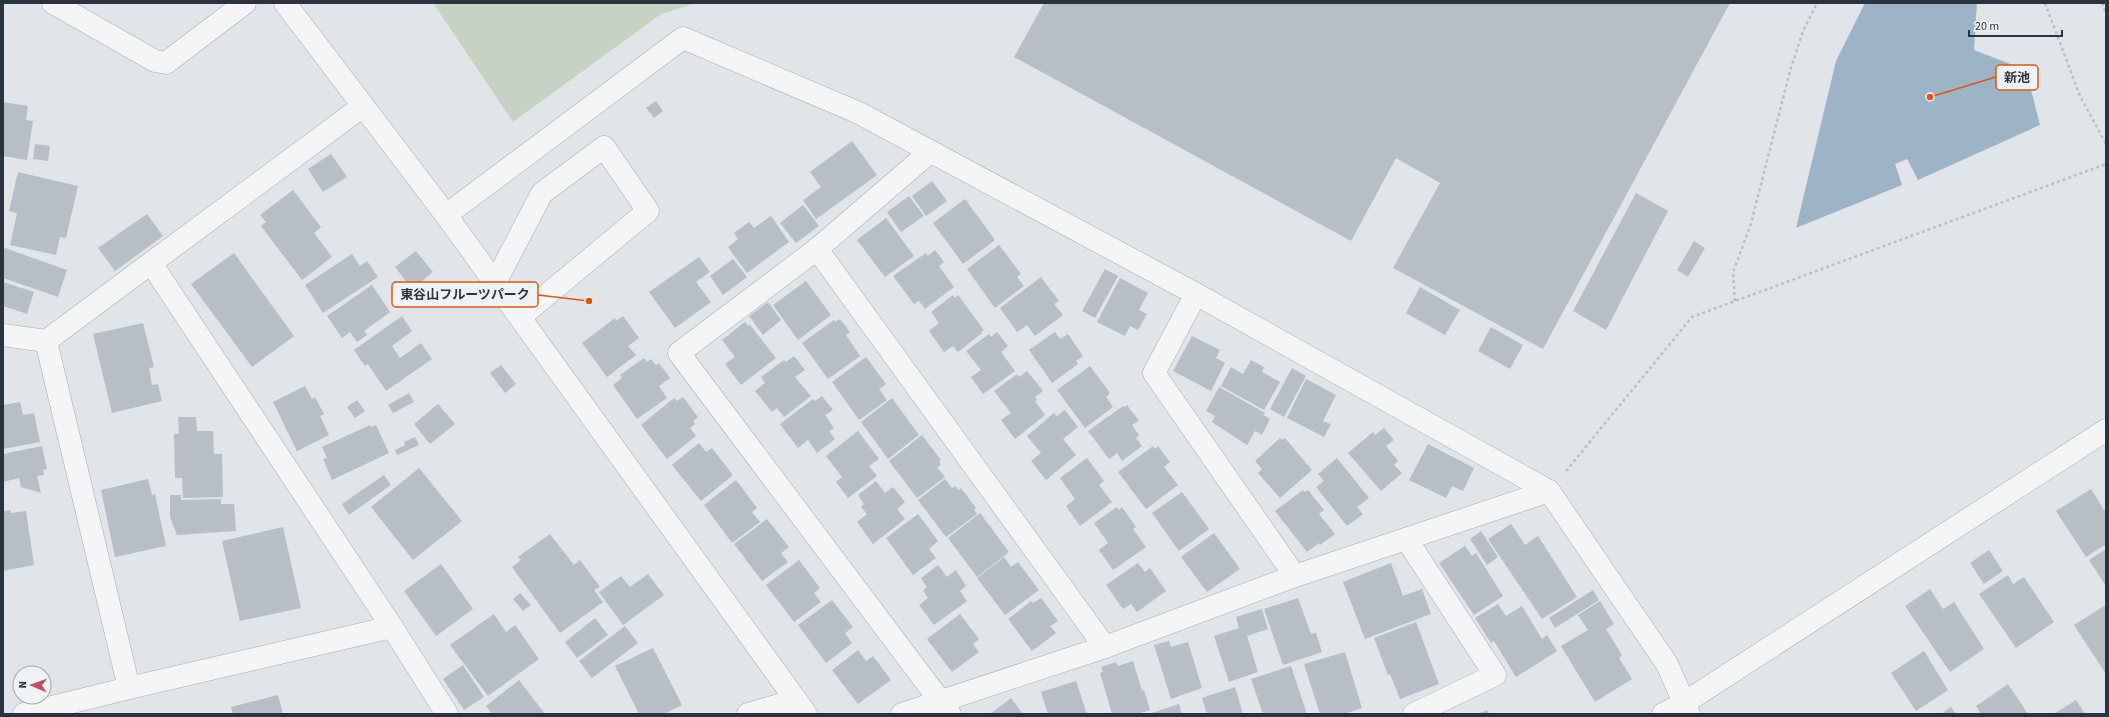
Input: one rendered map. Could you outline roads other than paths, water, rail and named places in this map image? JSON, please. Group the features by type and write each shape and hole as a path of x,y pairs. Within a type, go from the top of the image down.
{"street":[{"path":"53,3 155,61 166,63 245,3"},
{"path":"285,3 446,215 801,707 748,714"},
{"path":"446,215 683,38 859,113 1196,294 1549,491 1667,664 1686,708"},
{"path":"3,336 46,341 363,106"},
{"path":"495,283 542,193 604,147 648,211 520,317"},
{"path":"930,152 817,249 679,353 945,708"},
{"path":"817,249 1105,647"},
{"path":"151,263 392,627 447,714"},
{"path":"1196,294 1154,373 1295,576"},
{"path":"46,341 129,688"},
{"path":"1663,714 1686,708 2106,430"},
{"path":"902,714 945,708 1295,576 1407,540 1549,491"},
{"path":"1407,540 1495,675 1414,714"},
{"path":"24,714 392,627"}],"water":[{"path":"1865,3 1977,3 1974,50 2026,70 2040,125 1918,180 1907,159 1895,164 1902,185 1796,228 1836,61"}],"place":[{"name":"新池","path":"1930,97"},
{"name":"東谷山フルーツパーク","path":"589,301"}]}
